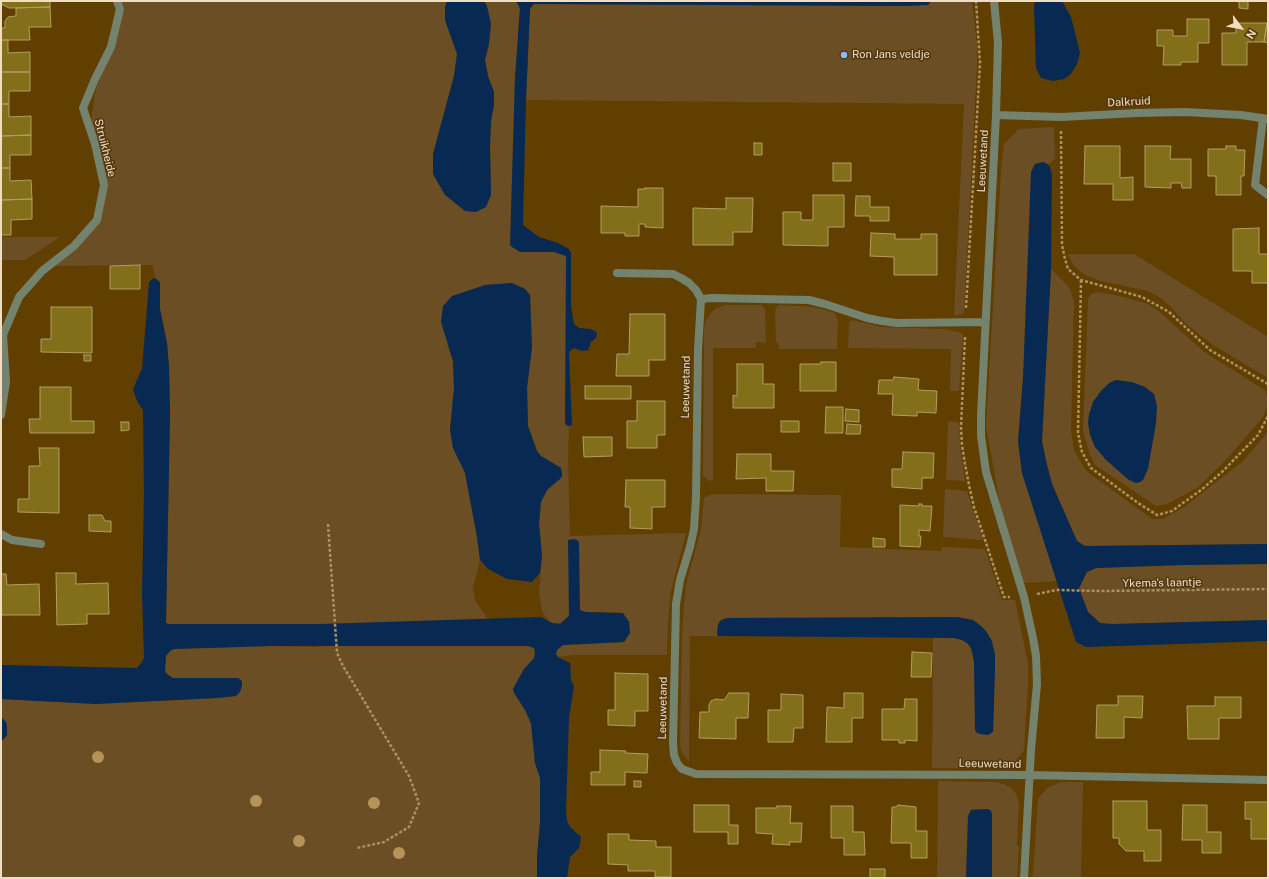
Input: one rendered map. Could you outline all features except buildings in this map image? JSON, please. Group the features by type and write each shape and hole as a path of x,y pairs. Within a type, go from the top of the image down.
{"street":[{"name":"Struikheide","path":"1,415 6,382 4,335 19,297 42,271 74,246 97,220 104,185 95,144 83,108 111,46 120,9 116,1"},
{"name":"Leeuwetand","path":"994,1 998,43 996,115 980,415 981,436 986,472 1024,597 1036,656 1037,684 1024,878"},
{"name":"Dalkruid","path":"996,115 1061,117 1185,112 1241,115 1266,119 1255,185 1268,195"},
{"path":"617,273 673,274 689,283 696,290 701,299 809,300 875,319 897,323 985,322"},
{"name":"Leeuwetand","path":"701,299 698,350 696,497 694,529 680,580 676,604 673,743 674,755 677,763 682,769 696,774 1030,775 1268,780"},
{"path":"1,534 12,540 41,544"}],"path":[{"path":"1061,117 1062,245 1068,269 1081,280 1142,297 1169,312 1210,350 1268,384"},
{"path":"1081,280 1078,434 1082,452 1091,468 1132,499 1158,515 1172,511 1201,490 1222,472 1258,435 1268,416"},
{"path":"328,524 338,653 343,666 409,776 418,803 409,827 384,842 357,848"},
{"name":"Ykema's laantje","path":"1056,590 1103,591 1268,589"}],"shaded area":[{"path":"117,1 447,1 445,7 445,20 457,54 454,76 433,154 491,195 490,147 494,92 488,76 485,60 489,44 487,7 484,1 515,1 520,8 518,28 520,252 554,252 566,256 566,424 569,426 568,458 570,536 686,533 671,591 667,655 575,655 558,657 556,654 557,650 563,645 624,642 630,633 629,622 623,613 582,612 579,608 569,615 562,623 552,623 542,611 539,593 542,556 539,523 541,502 547,490 554,484 561,468 541,456 537,451 528,426 527,388 532,347 530,295 525,289 512,283 485,285 447,344 453,361 454,388 450,430 453,448 465,472 477,537 480,560 473,588 475,600 487,618 528,646 534,648 534,658 524,669 513,689 531,724 535,763 540,778 540,823 537,878 1,878 1,742 6,722 1,717 1,699 96,704 236,696 240,692 238,678 173,678 165,671 166,656 174,649 272,646 319,647 320,624 166,623 170,413 169,367 167,343 160,309 160,282 155,278 153,265 52,266 97,216 104,190 91,124 95,92 116,31"},
{"path":"931,1 972,1 977,45 964,313 954,316 964,104 526,100 530,9 534,4 902,6 928,5"},
{"path":"1054,127 1055,158 1049,165 1043,162 1018,441 1022,473 1057,581 1024,583 1003,522 986,425 1001,171 1004,144 1019,129"},
{"path":"1,237 60,237 25,260 1,260"},
{"path":"1067,254 1134,254 1268,337 1268,378 1213,345 1186,324 1171,307 1159,297 1148,291 1101,281 1087,276 1076,268"},
{"path":"1051,269 1069,287 1074,301 1071,431 1074,450 1086,471 1152,519 1163,519 1184,507 1242,462 1264,437 1268,430 1268,544 1085,546 1077,541 1052,484 1042,441"},
{"path":"1098,292 1148,304 1160,312 1203,351 1266,391 1268,404 1263,417 1225,461 1197,488 1167,504 1156,506 1095,465 1090,455 1083,431 1088,299 1091,294"},
{"path":"725,305 762,305 765,310 766,343 756,342 756,348 713,348 713,480 709,481 703,476 704,328 706,321 712,312 715,309"},
{"path":"778,305 818,308 835,313 838,321 837,349 779,349 778,343 776,342 775,311"},
{"path":"852,320 882,327 944,329 962,333 959,391 950,391 951,349 848,348 849,323"},
{"path":"948,421 959,422 960,444 965,481 946,480"},
{"path":"945,489 967,491 983,540 943,537"},
{"path":"712,494 841,495 840,547 941,551 942,547 985,549 1002,600 1015,600 1028,664 1024,750 1015,762 1011,766 1001,768 932,768 933,638 954,638 962,640 971,648 993,731 995,655 986,631 981,626 973,620 957,617 727,618 722,619 717,633 718,636 690,636 689,762 682,753 680,746 684,604 687,580 701,530 704,498"},
{"path":"1268,564 1268,620 1112,624 1100,623 1088,612 1079,589 1087,572 1096,568"},
{"path":"938,781 994,782 1004,784 1014,790 1019,805 1017,878 992,878 992,815 991,811 982,809 971,810 968,816 966,878 937,878"},
{"path":"1061,782 1083,782 1081,878 1031,878 1033,875 1038,799 1047,788"}],"water":[{"path":"447,1 484,1 487,6 491,24 489,44 485,60 488,76 494,92 490,146 491,195 486,207 476,212 465,211 445,195 433,174 433,154 454,76 457,54 445,20 445,7"},
{"path":"515,1 931,1 928,5 902,6 534,4 531,7 526,100 523,225 539,237 558,243 569,249 571,253 571,306 574,324 579,328 590,329 597,333 596,338 591,342 588,350 582,351 574,348 569,353 572,425 569,426 566,425 565,422 566,256 554,252 520,252 510,245 515,76 520,9"},
{"path":"1035,1 1062,1 1071,17 1080,53 1077,64 1071,74 1064,79 1053,81 1041,78 1036,68"},
{"path":"1043,162 1049,165 1052,174 1051,269 1042,441 1052,484 1077,541 1085,546 1268,544 1268,564 1096,568 1087,572 1079,588 1088,612 1100,623 1112,624 1268,620 1268,641 1086,647 1076,642 1022,473 1018,441 1023,378 1031,172 1035,164"},
{"path":"155,278 160,282 160,309 167,343 169,367 170,413 166,623 320,624 541,617 552,623 560,624 569,615 568,540 574,539 579,542 580,610 586,612 623,613 629,622 630,633 624,642 563,645 557,650 556,654 558,657 570,663 571,680 574,686 569,717 566,810 567,821 570,827 581,837 579,848 570,857 567,878 537,878 540,823 540,778 535,763 531,723 513,689 524,669 534,658 534,648 528,646 272,646 174,649 166,656 165,671 173,678 238,678 242,681 240,692 236,696 217,698 96,704 1,699 1,665 137,668 144,657 142,594 144,494 143,410 138,403 133,390 142,369 149,283"},
{"path":"512,283 525,289 530,295 532,347 527,388 528,426 537,451 541,456 561,468 562,473 560,479 547,490 541,502 539,523 542,556 540,573 532,582 507,579 488,569 480,560 465,473 453,448 450,430 454,388 453,361 441,322 443,306 452,296 485,285"},
{"path":"1116,380 1132,382 1145,387 1154,394 1157,406 1156,423 1148,469 1143,480 1136,483 1129,480 1106,460 1095,447 1090,435 1088,423 1093,402 1109,383"},
{"path":"957,617 973,620 986,631 992,641 995,655 993,732 988,735 977,733 975,730 974,661 971,648 962,640 954,638 718,636 717,633 720,621 727,618"},
{"path":"1,717 6,722 7,735 1,742"},
{"path":"988,809 991,811 992,815 992,878 966,878 968,816 971,810"}],"place":[{"name":"Ron Jans veldje","path":"844,55"}]}
